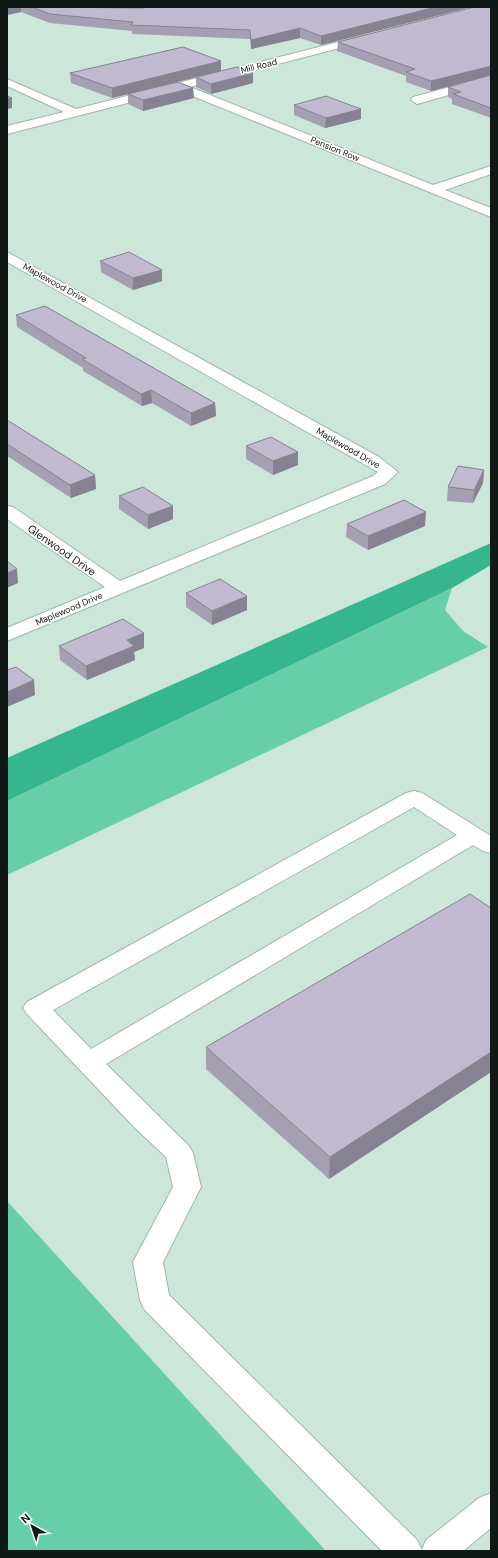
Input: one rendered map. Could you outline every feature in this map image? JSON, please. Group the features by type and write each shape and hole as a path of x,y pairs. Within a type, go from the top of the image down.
{"street":[{"name":"Mill Road","path":"7,130 375,36"},
{"path":"417,100 491,79"},
{"path":"7,82 74,112"},
{"name":"Pension Row","path":"179,86 491,213"},
{"path":"434,189 491,170"},
{"name":"Maplewood Drive","path":"7,256 360,454 389,472 379,480 7,635"},
{"name":"Glenwood Drive","path":"7,511 118,588"},
{"path":"89,1062 482,840 414,798 36,1008 145,1121 179,1153 187,1187 148,1262 155,1300 405,1551"},
{"path":"438,1551 491,1508"}],"green space":[{"path":"491,543 491,565 452,588 7,801 7,758"},
{"path":"452,588 445,610 463,631 488,647 7,875 7,801"},
{"path":"7,1201 326,1551 7,1551"}],"building":[{"path":"32,7 436,7 321,36 300,28 251,40 250,30 131,25 133,22 50,14"},
{"path":"474,7 491,7 491,66 431,81 406,72 415,69 338,42"},
{"path":"183,47 221,61 112,88 70,73"},
{"path":"237,67 253,73 211,84 196,77"},
{"path":"491,75 491,108 453,94 461,92 448,87"},
{"path":"178,82 193,88 143,100 128,94"},
{"path":"326,96 361,109 326,118 294,105"},
{"path":"129,252 162,270 133,278 100,261"},
{"path":"45,306 215,403 191,413 151,390 141,394 82,359 86,358 16,315"},
{"path":"7,420 95,475 70,485 7,444"},
{"path":"271,437 298,452 273,461 246,446"},
{"path":"458,466 484,470 474,490 448,487"},
{"path":"143,487 173,506 148,515 119,496"},
{"path":"404,500 426,512 368,536 347,524"},
{"path":"7,561 17,569 7,573"},
{"path":"220,579 247,596 212,611 186,593"},
{"path":"123,619 144,633 127,640 134,646 86,666 59,646"},
{"path":"16,667 34,680 7,692 7,670"},
{"path":"470,894 491,908 491,1052 330,1157 206,1047"}]}
